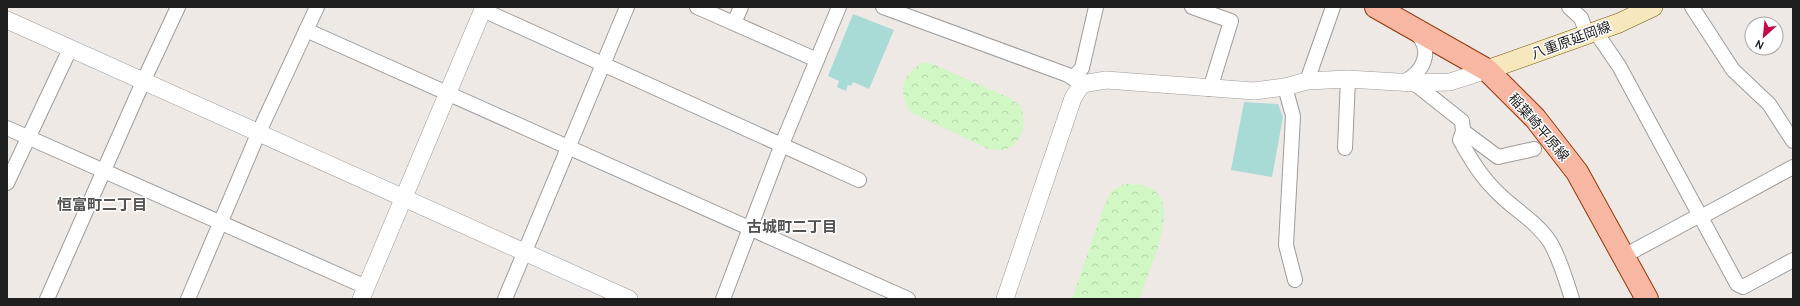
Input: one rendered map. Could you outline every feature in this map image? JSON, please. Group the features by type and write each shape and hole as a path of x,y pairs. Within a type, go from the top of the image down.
{"main road":[{"name":"稲葉崎平原線","path":"1376,7 1487,70 1535,118 1577,172 1647,299"},
{"name":"八重原延岡線","path":"1487,70 1591,33 1654,7"}],"street":[{"path":"47,299 143,82 178,7"},
{"path":"188,299 258,134 317,7"},
{"path":"505,299 627,7"},
{"path":"697,7 817,60"},
{"path":"734,23 741,7"},
{"path":"723,299 782,144 840,7"},
{"path":"883,7 1078,81 1106,80 1210,89 1254,91 1286,87 1307,80 1348,79 1408,83 1450,82 1487,70"},
{"path":"1005,299 1073,98 1082,68 1096,7"},
{"path":"1192,7 1231,22 1210,89"},
{"path":"1307,80 1333,7"},
{"path":"1569,7 1581,18 1591,33 1619,66 1737,284 1744,287 1793,260"},
{"path":"1692,7 1733,70 1769,104 1793,141"},
{"path":"7,128 221,223 364,293 483,9 859,180"},
{"path":"7,20 258,134 629,299"},
{"path":"1406,24 1422,38 1425,56 1420,70 1408,83"},
{"path":"306,30 908,299"},
{"path":"7,183 70,49"},
{"path":"1345,148 1348,79"},
{"path":"1408,83 1462,121 1463,131 1460,140 1480,174 1500,195 1538,228 1549,242 1558,258 1572,299"},
{"path":"1286,87 1293,116 1286,245 1295,280"},
{"path":"1463,131 1498,157 1534,149"},
{"path":"1624,256 1793,167"}],"green space":[{"path":"922,63 930,63 1012,99 1019,105 1024,118 1022,132 1014,144 1001,150 989,149 910,112 904,98 904,84 910,73"},
{"path":"1124,184 1146,186 1151,188 1158,194 1163,203 1164,215 1162,230 1153,261 1139,299 1072,299 1103,209 1111,191"}],"water":[{"path":"853,14 894,30 869,89 853,82 851,86 848,85 846,91 837,87 839,81 828,76"},
{"path":"1244,102 1278,104 1283,117 1272,177 1231,170"}],"district":[{"name":"恒富町二丁目","path":"102,205"},
{"name":"古城町二丁目","path":"792,227"}]}
